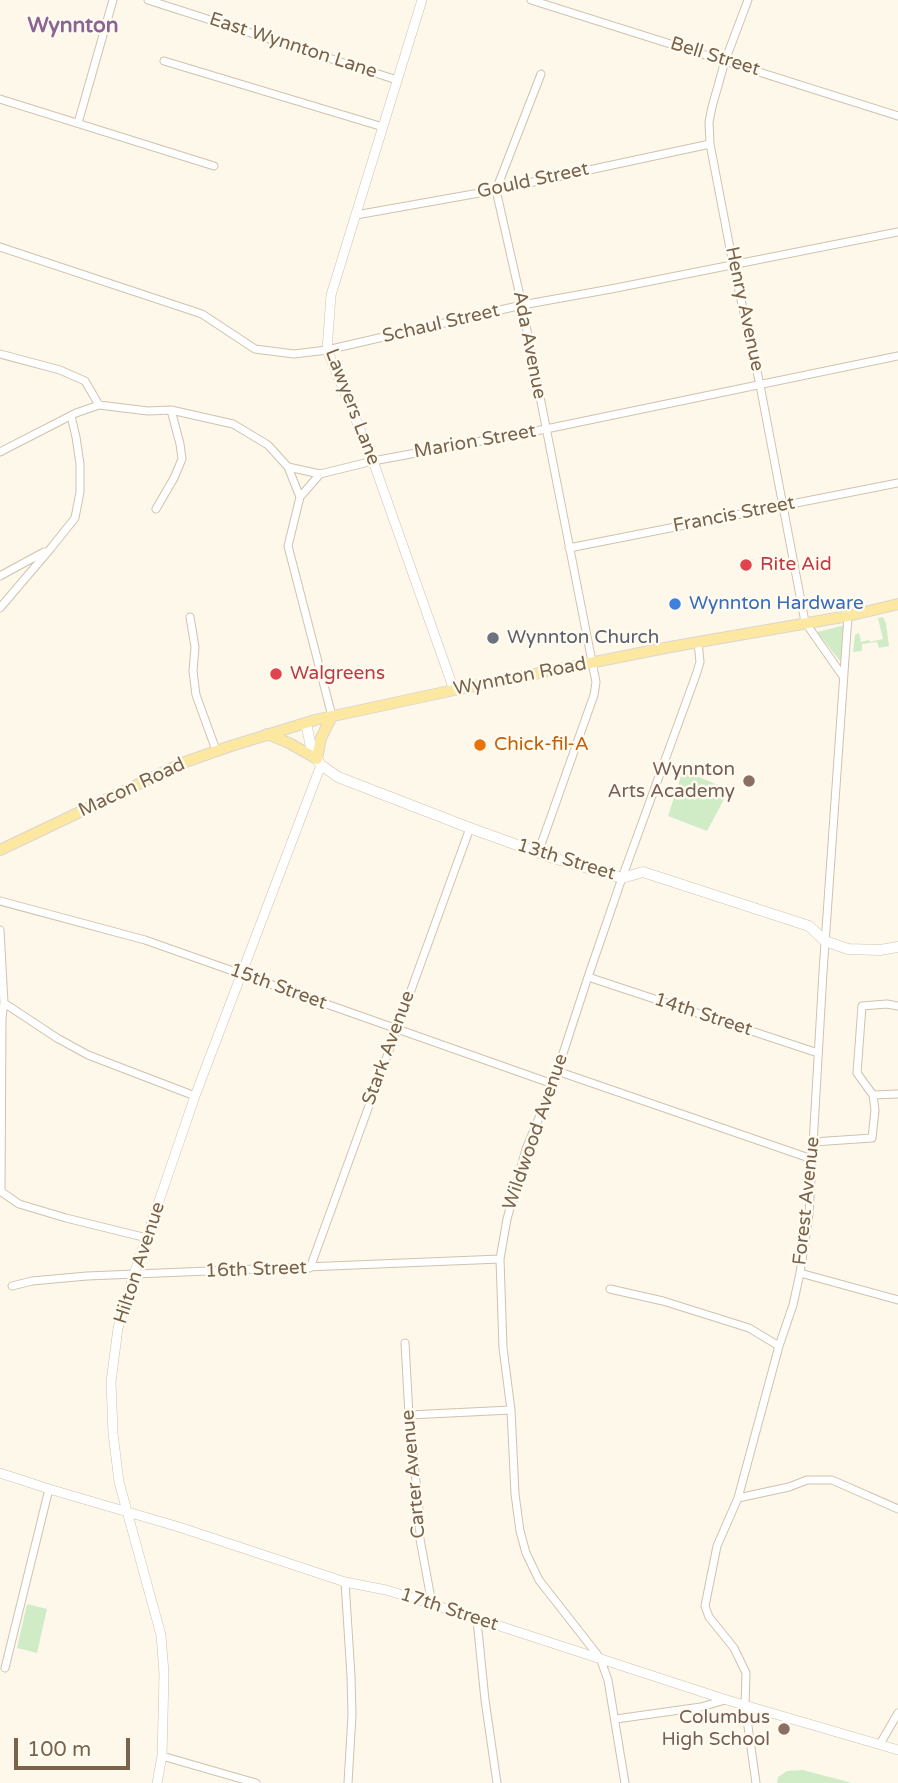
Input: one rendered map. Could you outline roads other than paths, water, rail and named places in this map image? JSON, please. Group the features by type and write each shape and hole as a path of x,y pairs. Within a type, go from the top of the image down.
{"main road":[{"name":"Wynnton Road","path":"267,734 332,716 454,690 698,642 848,616 898,604"},
{"path":"319,762 321,738 332,716"},
{"path":"306,723 312,751 319,762"},
{"path":"267,734 289,743 319,762"},
{"name":"Macon Road","path":"0,850 185,762 267,734"},
{"name":"13th Street","path":"319,762 338,777 350,782 538,853 622,878 643,872 809,926 825,941 848,949 880,950 898,947"}],"street":[{"path":"78,123 113,0"},
{"name":"East Wynnton Lane","path":"148,0 397,80"},
{"name":"Lawyers Lane","path":"422,0 331,295 327,350 373,461 454,690"},
{"name":"Bell Street","path":"531,0 898,116"},
{"name":"Henry Avenue","path":"748,0 725,61 712,107 709,122 710,144 784,505 805,622"},
{"path":"164,61 383,127"},
{"path":"496,190 541,74"},
{"path":"0,99 214,166"},
{"name":"Gould Street","path":"356,215 496,190 710,144"},
{"name":"Ada Avenue","path":"496,190 522,305 592,663"},
{"name":"Schaul Street","path":"0,247 202,314 255,349 293,354 327,350 522,305 898,232"},
{"path":"0,354 60,370 85,381 99,405"},
{"name":"Marion Street","path":"288,467 320,474 373,461 546,429 898,356"},
{"path":"0,452 99,405 148,411 171,410 233,424 268,445 288,467 300,497"},
{"path":"156,509 182,459 171,410"},
{"path":"0,607 75,518 80,492 80,464 71,416"},
{"path":"320,474 300,497 288,547 332,716"},
{"name":"Francis Street","path":"569,548 898,483"},
{"path":"0,576 51,548"},
{"name":"Forest Avenue","path":"756,1783 746,1704 746,1673 734,1648 709,1616 705,1606 717,1546 738,1498 779,1346 793,1305 809,1214 848,616"},
{"path":"190,617 195,647 195,695 216,750"},
{"path":"805,622 843,677"},
{"name":"Wildwood Avenue","path":"625,1783 608,1680 600,1658 539,1580 526,1553 520,1531 515,1493 511,1410 503,1349 500,1259 507,1219 526,1151 554,1084 587,977 696,676 700,662 698,642"},
{"path":"538,853 594,695 596,682 592,663"},
{"name":"Hilton Avenue","path":"157,1783 162,1756 164,1673 161,1635 120,1482 113,1433 111,1382 118,1328 195,1096 319,762"},
{"name":"Stark Avenue","path":"310,1268 470,828"},
{"name":"15th Street","path":"0,901 145,940 554,1084"},
{"path":"0,930 4,1003 1,1020 1,1192 19,1204 147,1238"},
{"name":"14th Street","path":"587,977 818,1053"},
{"path":"4,1003 88,1055 195,1096"},
{"path":"813,1142 872,1138 875,1110 873,1095 857,1073 862,1006 898,1006"},
{"path":"557,1071 812,1159"},
{"path":"873,1095 898,1094"},
{"name":"16th Street","path":"12,1286 32,1281 134,1274 500,1259"},
{"path":"800,1273 898,1300"},
{"path":"610,1289 663,1301 749,1328 779,1346"},
{"name":"Carter Avenue","path":"405,1343 420,1539 432,1604"},
{"path":"409,1415 511,1410"},
{"name":"17th Street","path":"0,1473 293,1563 345,1582 386,1590 432,1604 727,1700 898,1750"},
{"path":"738,1498 789,1487 807,1480 832,1480 898,1509"},
{"path":"5,1668 49,1489"},
{"path":"345,1582 352,1715 348,1783"},
{"path":"477,1620 497,1783"},
{"path":"615,1719 701,1707 727,1700"},
{"path":"880,1745 898,1713"},
{"path":"162,1756 256,1783"}],"place":[{"name":"Rite Aid","path":"746,565"},
{"name":"Wynnton Hardware","path":"675,604"},
{"name":"Wynnton Church","path":"493,638"},
{"name":"Walgreens","path":"276,674"},
{"name":"Chick-fil-A","path":"480,745"},
{"name":"Wynnton Arts Academy","path":"749,781"},
{"name":"Columbus High School","path":"784,1729"}],"district":[{"name":"Wynnton","path":"73,26"}]}
